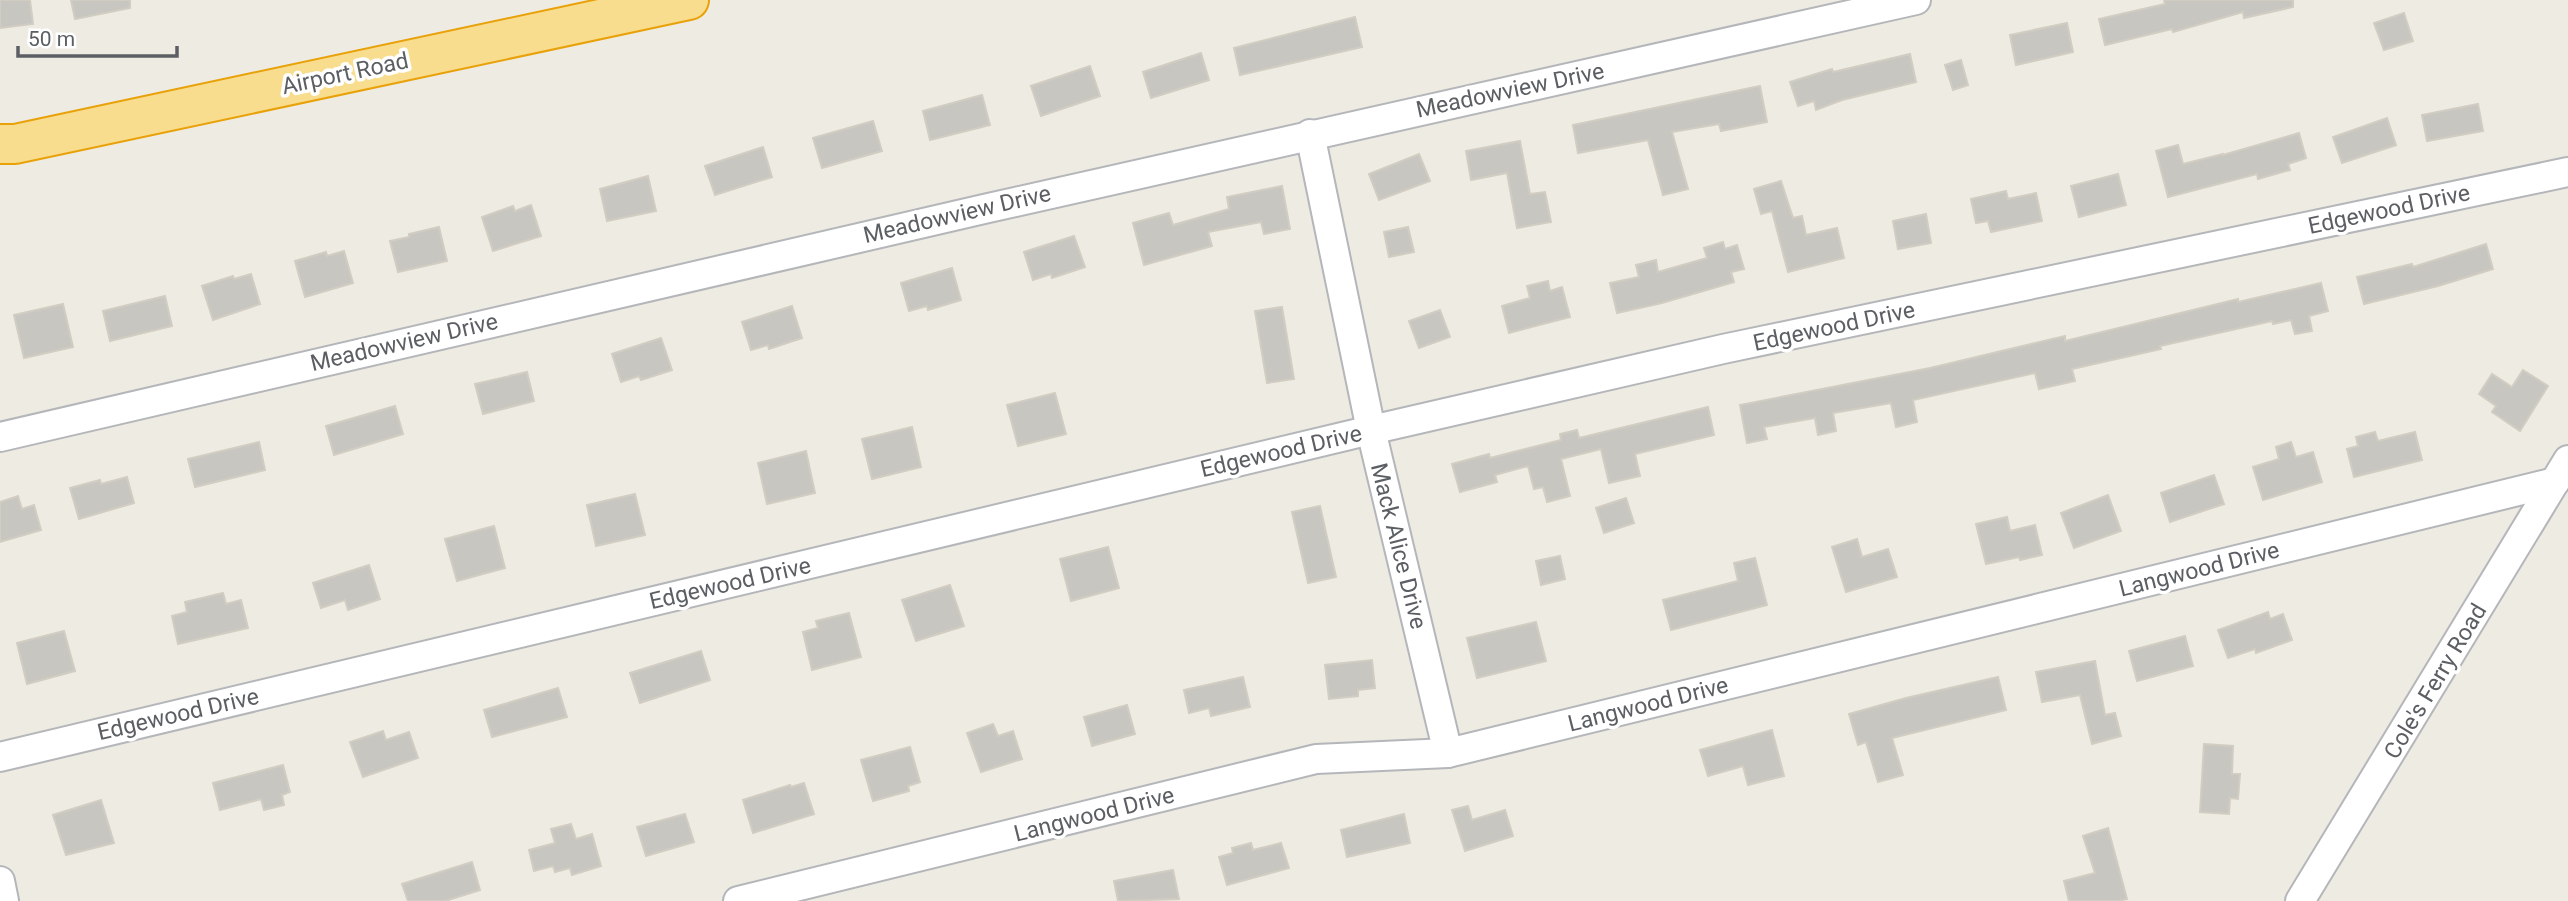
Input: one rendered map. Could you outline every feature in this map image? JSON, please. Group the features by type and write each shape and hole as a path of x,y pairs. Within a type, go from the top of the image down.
{"highway":[{"name":"Airport Road","path":"0,144 29,141 582,11 689,0"}],"street":[{"name":"Meadowview Drive","path":"0,438 688,275 1916,0"},
{"name":"Mack Alice Drive","path":"1310,134 1370,430 1448,753"},
{"name":"Edgewood Drive","path":"0,757 1370,430 1723,349 2568,172"},
{"name":"Langwood Drive","path":"738,901 1316,760 1448,753 2561,471"},
{"name":"Cole's Ferry Road","path":"2300,901 2561,471"},
{"path":"0,881 4,901"}],"building":[{"path":"0,0 30,0 33,24 0,28"},
{"path":"71,0 130,0 130,8 75,19"},
{"path":"2164,0 2293,0 2293,7 2244,18 2243,12 2173,32 2172,29 2105,45 2099,19 2165,4"},
{"path":"2404,13 2413,41 2384,50 2374,23"},
{"path":"1355,17 1362,47 1240,75 1234,48"},
{"path":"2067,23 2073,52 2016,65 2010,35"},
{"path":"1201,53 1209,80 1151,98 1143,72"},
{"path":"1910,54 1916,82 1842,100 1816,110 1814,101 1798,106 1790,82 1832,69 1833,72"},
{"path":"1961,60 1968,85 1953,90 1945,65"},
{"path":"1090,66 1100,96 1041,116 1031,86"},
{"path":"1760,86 1767,122 1721,131 1719,124 1672,132 1688,189 1663,195 1648,140 1578,153 1573,125"},
{"path":"982,95 990,125 930,140 923,111"},
{"path":"2478,104 2483,131 2427,141 2422,115"},
{"path":"2387,118 2396,145 2342,163 2333,137"},
{"path":"873,121 882,151 822,168 813,138"},
{"path":"2299,133 2306,158 2288,164 2290,170 2258,179 2257,174 2168,197 2156,151 2178,145 2183,164"},
{"path":"1520,141 1530,194 1545,192 1551,222 1517,228 1507,173 1471,180 1466,151"},
{"path":"763,147 772,177 715,195 705,166"},
{"path":"1419,154 1430,181 1379,200 1369,174"},
{"path":"2118,174 2126,205 2079,217 2071,186"},
{"path":"648,176 656,211 607,221 600,189"},
{"path":"1781,181 1793,218 1802,216 1806,235 1837,228 1844,258 1788,272 1772,211 1761,214 1754,189"},
{"path":"1282,186 1290,229 1264,234 1261,222 1208,232 1212,246 1144,265 1133,223 1169,213 1173,225 1229,209 1227,197"},
{"path":"2006,191 2008,199 2036,193 2042,221 1991,232 1988,221 1976,223 1971,199"},
{"path":"531,205 541,236 493,251 482,217 513,206 515,211"},
{"path":"1926,214 1931,243 1898,249 1893,221"},
{"path":"439,227 447,261 398,272 390,241"},
{"path":"1408,227 1414,252 1389,257 1384,232"},
{"path":"1074,236 1085,267 1052,278 1051,274 1033,280 1024,252"},
{"path":"1723,242 1725,249 1737,245 1744,269 1731,272 1734,282 1617,313 1610,283 1639,277 1636,265 1656,260 1658,272 1707,258 1704,248"},
{"path":"2486,244 2493,269 2364,304 2357,277 2412,264 2413,267"},
{"path":"344,251 353,283 305,297 295,261 326,252 327,256"},
{"path":"952,268 961,300 928,310 927,306 909,311 901,283"},
{"path":"251,274 260,304 213,320 202,286 233,276 234,279"},
{"path":"1548,281 1550,291 1562,287 1570,317 1509,333 1502,306 1530,298 1527,286"},
{"path":"2321,283 2328,311 2309,316 2312,331 2295,334 2291,320 2273,324 2272,321 2072,369 2075,381 2039,389 2035,373 1913,400 1917,422 1896,427 1891,403 1833,413 1836,431 1818,435 1815,418 1764,427 1767,439 1747,443 1740,405 1930,368 2065,336 2065,341 2238,299 2238,302"},
{"path":"165,296 172,326 110,341 103,311"},
{"path":"63,304 73,347 24,358 14,315"},
{"path":"792,306 802,338 769,349 768,345 751,350 742,322"},
{"path":"1282,307 1294,379 1267,383 1255,311"},
{"path":"1440,310 1450,337 1419,348 1409,321"},
{"path":"661,338 672,370 641,380 639,376 621,382 612,354"},
{"path":"2523,370 2548,386 2520,431 2492,412 2496,406 2479,394 2492,374 2512,387"},
{"path":"527,372 534,401 483,414 475,384"},
{"path":"1055,393 1066,434 1018,446 1007,405"},
{"path":"395,406 403,434 334,455 326,426"},
{"path":"1708,407 1714,435 1635,454 1640,476 1609,483 1601,449 1561,459 1570,496 1547,502 1543,487 1534,489 1528,466 1495,475 1497,482 1460,492 1452,464 1489,454 1490,458 1561,440 1560,434 1577,430 1579,438"},
{"path":"912,427 921,467 872,479 862,439"},
{"path":"2375,432 2378,441 2415,432 2422,460 2354,477 2347,449 2358,446 2356,437"},
{"path":"259,442 265,470 195,487 188,459"},
{"path":"2291,442 2296,457 2313,452 2322,482 2263,500 2253,467 2279,459 2276,447"},
{"path":"806,451 815,493 767,504 758,463"},
{"path":"2214,475 2224,504 2170,522 2161,493"},
{"path":"127,477 134,503 79,519 70,488 100,480 101,484"},
{"path":"635,494 645,535 596,546 587,505"},
{"path":"2108,495 2121,531 2074,548 2061,513"},
{"path":"18,496 22,509 34,505 41,530 0,542 0,502"},
{"path":"1626,498 1634,523 1604,533 1596,508"},
{"path":"1320,506 1336,577 1308,583 1292,512"},
{"path":"2007,517 2010,531 2035,525 2042,555 1986,564 1976,524"},
{"path":"494,526 505,568 457,581 445,539"},
{"path":"1857,539 1862,557 1888,549 1897,577 1846,592 1832,547"},
{"path":"1108,547 1119,588 1071,601 1060,559"},
{"path":"1560,556 1565,579 1541,585 1536,561"},
{"path":"1755,558 1767,605 1671,630 1663,600 1738,581 1734,563"},
{"path":"369,565 380,599 348,610 345,600 321,608 313,583"},
{"path":"950,585 964,626 916,641 902,600"},
{"path":"223,593 226,604 241,600 248,628 178,644 172,616 187,612 185,602"},
{"path":"2268,612 2270,619 2283,614 2292,640 2256,653 2255,649 2228,658 2218,630"},
{"path":"849,613 861,657 812,670 803,632 818,628 816,621"},
{"path":"1536,622 1546,661 1477,678 1467,638"},
{"path":"64,631 75,671 27,684 17,643"},
{"path":"2185,636 2193,666 2137,681 2129,651"},
{"path":"701,651 710,680 640,703 630,673"},
{"path":"1372,660 1375,688 1358,690 1358,696 1329,699 1325,665"},
{"path":"2095,661 2105,715 2115,713 2121,736 2092,744 2080,695 2042,702 2036,672"},
{"path":"1243,677 1250,707 1211,716 1209,708 1189,713 1184,690"},
{"path":"1998,677 2006,710 1892,738 1903,775 1878,782 1866,742 1858,745 1849,714"},
{"path":"558,688 567,717 492,737 484,710"},
{"path":"1127,705 1135,734 1092,746 1084,717"},
{"path":"993,724 998,736 1013,731 1022,759 981,772 967,733"},
{"path":"1772,730 1784,776 1748,785 1743,766 1708,776 1700,750"},
{"path":"383,731 386,740 409,732 418,758 363,777 350,742"},
{"path":"2204,744 2233,746 2232,774 2240,774 2238,799 2230,798 2229,814 2200,812"},
{"path":"910,747 920,782 908,786 909,791 873,801 861,760"},
{"path":"283,765 290,792 282,795 284,805 264,810 261,799 220,810 213,783"},
{"path":"804,783 814,814 753,833 743,800"},
{"path":"101,800 114,843 66,855 53,815"},
{"path":"1468,806 1472,820 1505,810 1513,836 1465,851 1452,810"},
{"path":"685,814 694,842 646,856 637,827"},
{"path":"1404,814 1410,843 1347,857 1341,830"},
{"path":"571,824 576,839 592,834 601,866 572,875 570,868 555,872 553,866 534,871 529,850 555,843 551,829"},
{"path":"2108,828 2127,899 2069,901 2064,881 2095,873 2083,836"},
{"path":"1251,843 1253,850 1281,843 1289,868 1227,885 1219,857 1233,853 1232,848"},
{"path":"472,862 480,890 445,901 408,901 402,884"},
{"path":"1173,870 1179,899 1118,901 1114,881"}]}
